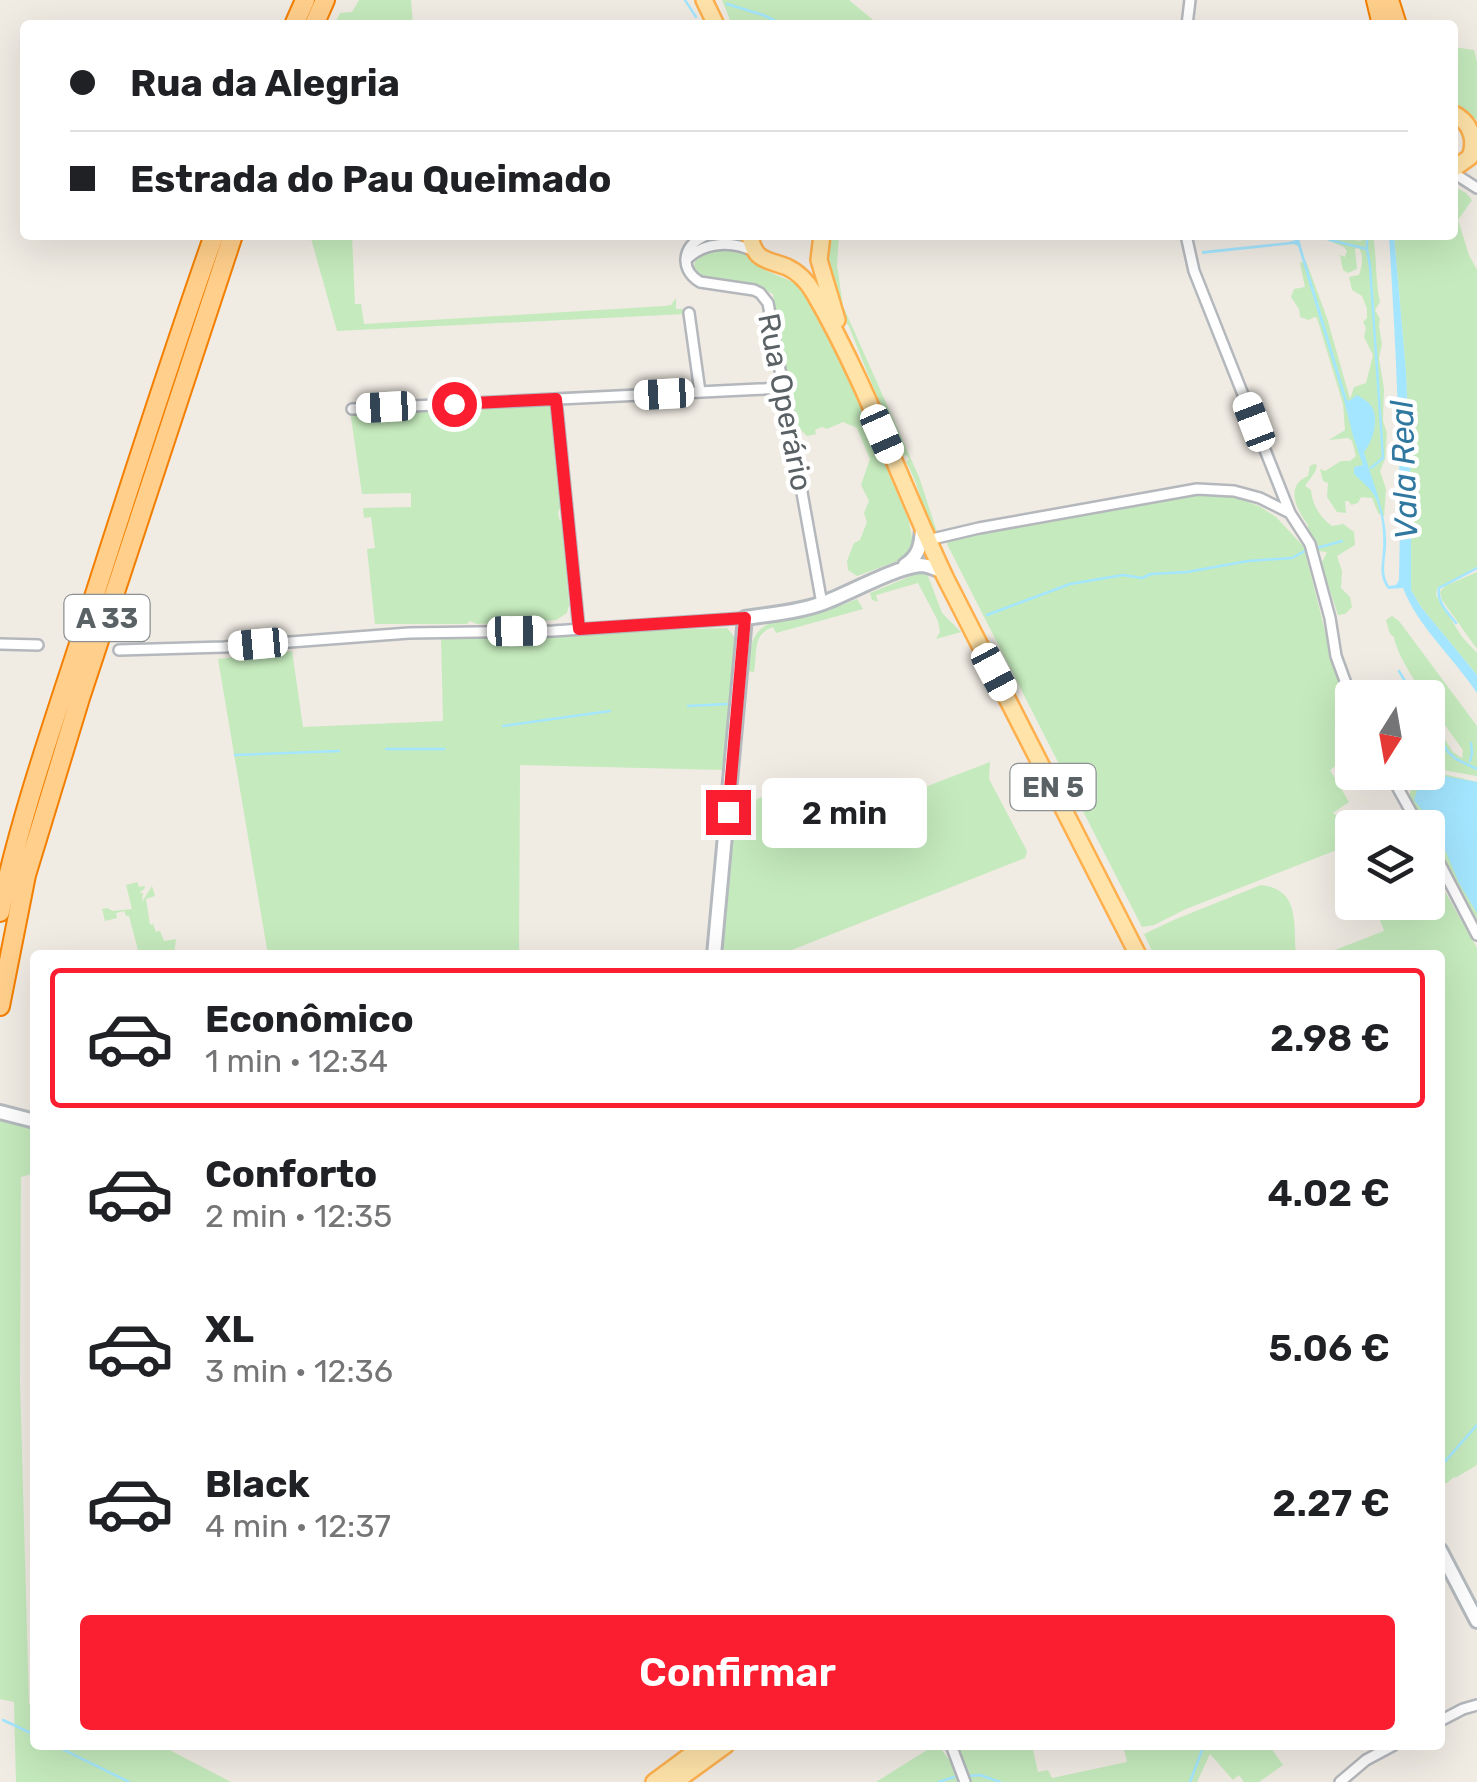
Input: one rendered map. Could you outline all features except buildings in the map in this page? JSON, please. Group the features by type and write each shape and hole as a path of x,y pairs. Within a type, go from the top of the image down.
{"highway":[{"name":"A 33","path":"0,912 10,866 67,680 212,240"},
{"name":"A 33","path":"0,1006 26,875 92,660 231,240"}],"main road":[{"path":"1465,120 1472,132 1473,152"},
{"path":"751,240 758,255"},
{"name":"EN 5","path":"786,267 802,264 815,254 821,241"},
{"name":"EN 5","path":"821,241 822,275 857,376"},
{"name":"EN 5","path":"758,255 786,267 812,288 857,376 943,572 1135,950"},
{"path":"654,1782 697,1750"},
{"path":"675,1782 719,1750"}],"street":[{"path":"1473,152 1472,174 1477,186"},
{"path":"688,258 688,250 697,240"},
{"path":"1187,240 1194,271 1290,513 1310,544 1345,680"},
{"path":"688,258 699,249 719,245 738,245 758,255"},
{"name":"Rua Operário","path":"688,258 688,270 696,280 746,288 760,292 766,299 822,604"},
{"path":"689,313 700,392"},
{"path":"352,409 782,388"},
{"path":"556,399 579,629"},
{"path":"890,575 916,557 925,534 1196,489 1234,491 1290,513"},
{"path":"119,650 745,618 822,604 922,565 943,572"},
{"path":"714,950 745,618"},
{"path":"0,644 38,645"},
{"path":"1445,873 1477,935"},
{"path":"0,1112 30,1120"},
{"path":"1445,1560 1477,1621"},
{"path":"1445,1718 1477,1702"},
{"path":"953,1750 965,1782"},
{"path":"1340,1782 1385,1750"}],"green space":[{"path":"359,0 411,0 413,20 336,20 340,13 352,12"},
{"path":"722,0 849,0 873,20 730,20"},
{"path":"1458,48 1474,50 1477,61 1477,120 1458,107"},
{"path":"1458,189 1472,200 1458,220"},
{"path":"1458,220 1477,270 1477,567 1437,588 1436,595 1462,637 1477,653 1477,675 1411,590 1406,372 1394,240 1458,240"},
{"path":"311,240 352,240 355,304 361,304 364,324 665,306 676,298 676,309 684,309 685,314 337,331"},
{"path":"830,240 839,240 837,265 843,306 919,477 937,532 932,534 906,462 909,459 897,447 838,305 827,256"},
{"path":"1327,240 1373,240 1380,302 1375,310 1380,319 1379,358 1387,433 1380,471 1386,489 1384,517 1372,498 1361,497 1351,505 1345,501 1346,513 1337,512 1327,497 1328,483 1323,481 1320,469 1325,471 1356,456 1348,438 1329,440 1345,430 1343,404 1317,318 1300,317 1291,297 1294,289 1305,287 1300,263 1306,261 1350,399 1354,387 1366,383 1373,355 1364,337 1367,309 1362,296 1352,290 1349,277 1359,275 1362,255 1359,248 1355,249 1357,269 1348,273 1343,270 1340,255 1345,257 1347,251"},
{"path":"718,250 740,251 767,271 800,285 815,306 909,521 913,544 900,560 857,576 848,570 854,543 860,540 867,522 864,513 869,501 861,485 870,459 857,428 843,422 807,436 800,429 802,438 796,435 780,356 773,294 752,284 703,277 694,267 697,259"},
{"path":"545,402 552,407 567,613 556,620 375,624 367,549 375,548 371,517 364,518 363,508 411,507 411,493 362,494 350,410"},
{"path":"1314,464 1315,472 1305,486 1311,490 1317,510 1332,526 1343,524 1354,532 1355,545 1337,556 1342,571 1341,588 1350,597 1352,607 1345,614 1338,615 1321,564 1327,552 1318,551 1314,545 1295,499 1296,486"},
{"path":"1223,493 1259,506 1276,517 1304,547 1339,680 1335,680 1335,766 1330,770 1335,790 1342,790 1349,802 1333,813 1335,851 1142,927 947,544 950,536 1195,494"},
{"path":"921,572 928,576 942,613 961,632 936,639 940,632 938,621 918,583 876,595 878,602 872,600 870,593"},
{"path":"1477,572 1477,649 1440,592"},
{"path":"857,599 863,609 776,633 773,627 766,630 758,640 754,672 748,671 753,640 764,627"},
{"path":"1392,616 1399,621 1443,680 1415,680 1386,620"},
{"path":"727,628 735,638 725,770 520,765 519,950 267,950 218,659 292,651 303,727 443,721 441,637"},
{"path":"1445,683 1477,726 1477,776 1445,771 1445,739 1462,758 1463,750 1445,724"},
{"path":"990,762 989,779 1027,851 1025,858 792,950 721,950 733,806 787,786 818,799 854,784 864,797 881,804"},
{"path":"1445,774 1477,782 1477,927 1445,865 1445,810 1415,810 1411,790 1445,790"},
{"path":"137,882 139,887 145,886 139,893 143,893 142,902 152,886 155,896 146,899 150,925 160,931 164,941 176,939 175,950 138,950 129,916 124,911 105,921 102,909 132,909 126,885"},
{"path":"1261,885 1274,888 1289,901 1296,950 1152,950 1144,934"},
{"path":"1445,892 1477,948 1477,1465 1445,1483 1445,950 1335,950 1384,931 1380,920 1445,920"},
{"path":"0,1120 30,1128 30,1174 21,1177 20,1381 30,1750 170,1750 231,1782 16,1782 14,1702 0,1699"},
{"path":"927,1750 942,1750 958,1782 876,1782"},
{"path":"958,1750 1033,1750 1038,1772 1048,1770 1052,1778 1127,1762 1124,1750 1272,1750 1283,1765 1259,1782 1244,1782 1239,1775 1233,1780 1210,1754 1197,1782 969,1782"}],"water":[{"name":"Vala Real","path":"1299,240 1347,400 1357,395 1369,403 1374,413 1374,431 1364,452 1385,523 1384,572 1389,586 1399,580 1400,537 1389,240 1394,240 1406,372 1411,590 1477,675 1477,693 1427,629 1403,588 1388,589 1383,579 1380,510 1372,492 1354,474 1354,467 1363,465 1298,246 1202,254"},
{"path":"1445,776 1477,782 1477,913 1445,850 1445,810 1422,810 1414,800 1417,790 1445,790"}],"waterway":[{"path":"685,0 696,17"},
{"path":"727,4 774,20"},
{"name":"Vala Real","path":"1330,240 1367,249 1383,458 1371,468"},
{"path":"1367,240 1367,248"},
{"path":"1317,548 1342,541"},
{"path":"987,615 1070,584 1292,558 1305,551"},
{"path":"1456,623 1441,602 1439,588 1477,568"},
{"path":"1399,671 1404,680"},
{"path":"688,706 727,704"},
{"path":"503,726 610,711"},
{"path":"1470,761 1471,743"},
{"path":"1445,747 1456,759 1477,769"},
{"path":"386,749 444,749"},
{"path":"235,755 339,751"},
{"path":"1445,1461 1477,1425"},
{"path":"3,1720 30,1733"},
{"path":"64,1750 129,1782"},
{"path":"1190,1782 1202,1750"},
{"path":"970,1776 1000,1782"},
{"path":"939,1782 954,1777"}],"route":[{"path":"454,404 556,399 579,629 745,618 728,812"}]}
